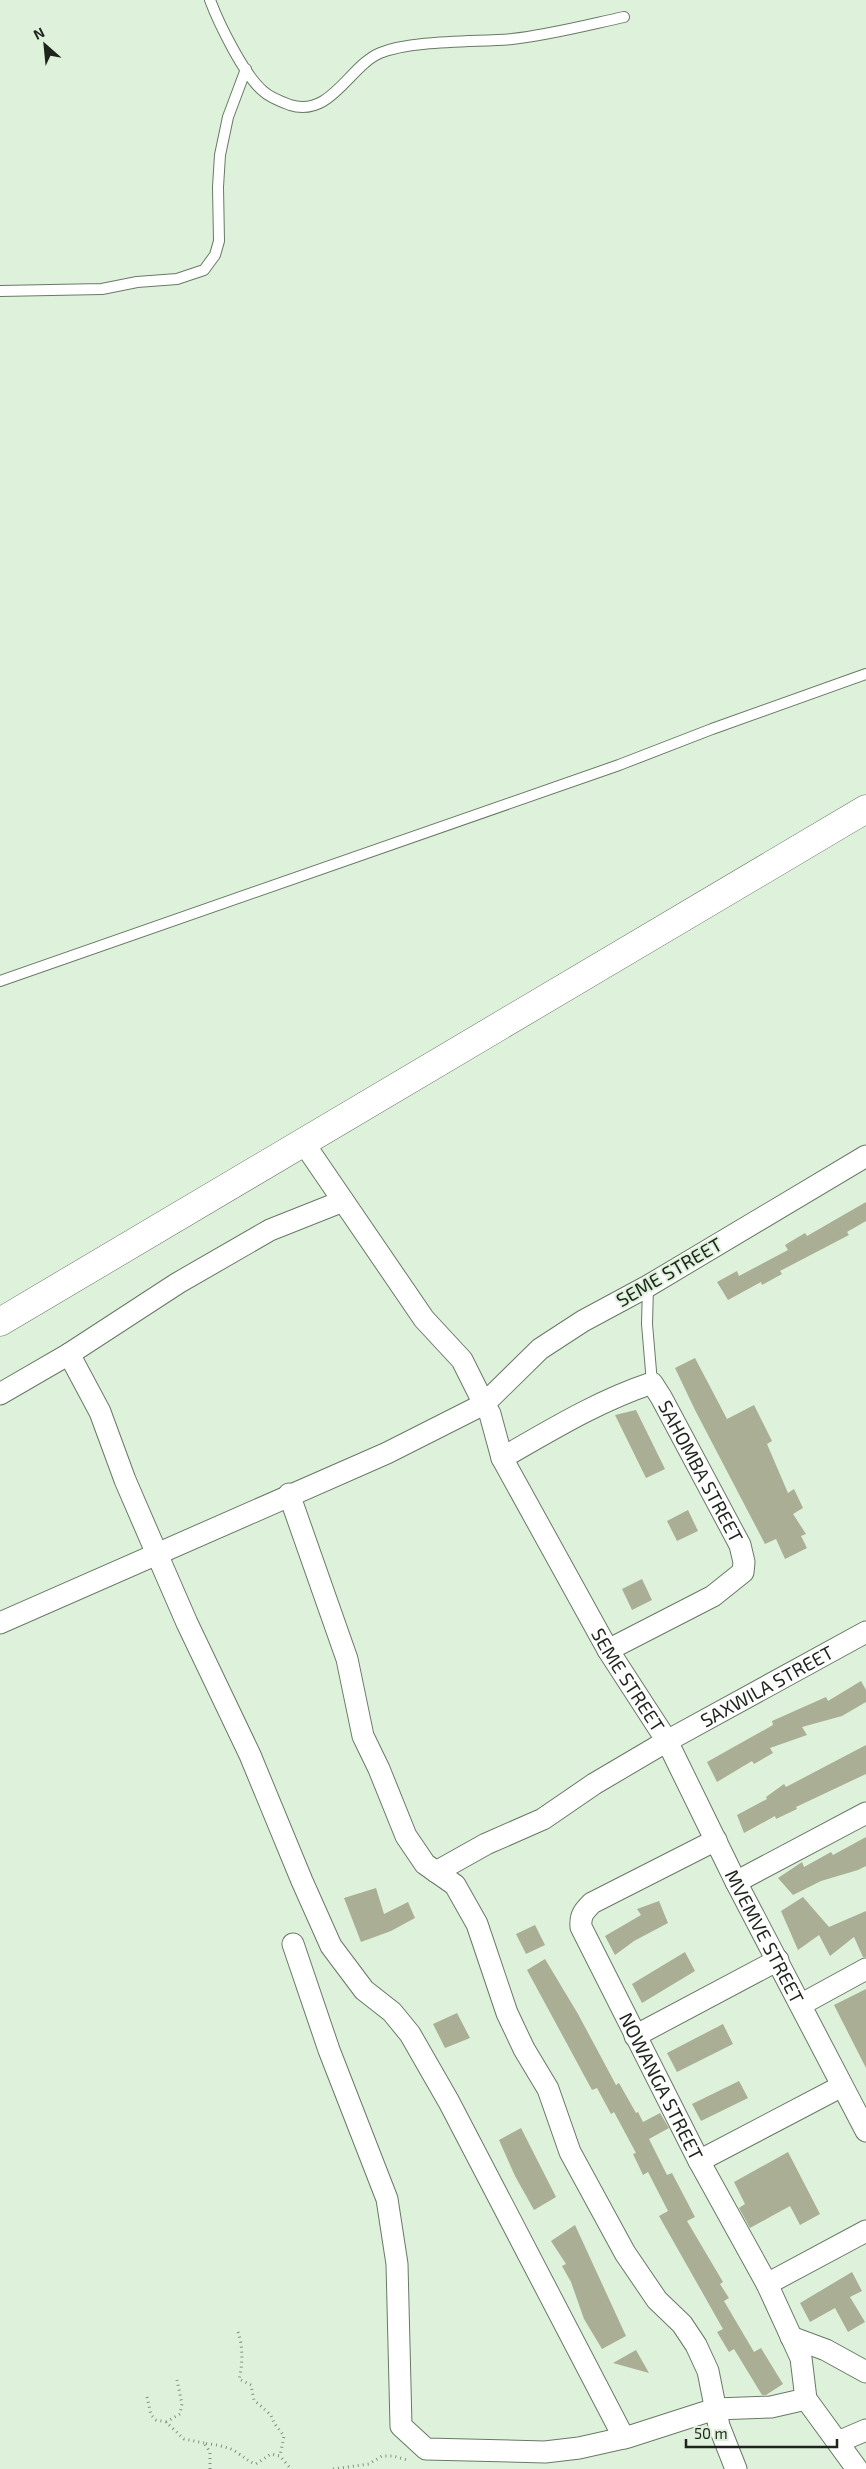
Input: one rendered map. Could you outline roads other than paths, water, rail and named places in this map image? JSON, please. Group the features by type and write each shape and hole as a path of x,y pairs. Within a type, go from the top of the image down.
{"main road":[{"path":"0,1322 866,809"}],"street":[{"name":"SEME STREET","path":"303,1142 424,1319 462,1360 490,1414 502,1458 608,1650 667,1740"},
{"name":"SEME STREET","path":"484,1404 540,1349 583,1321 648,1286 866,1156"},
{"path":"0,1394 68,1354 178,1283 270,1230 343,1202"},
{"path":"68,1354 100,1412 125,1480 157,1554 187,1623 250,1755 302,1881 332,1946 364,1990 392,2012 410,2034 449,2102 624,2438"},
{"name":"SAHOMBA STREET","path":"502,1458 592,1407 652,1383 740,1545 744,1562 743,1572 713,1596 608,1650"},
{"path":"0,1623 290,1494 392,1451 484,1404"},
{"path":"290,1494 347,1659 363,1736 379,1768 406,1836 425,1864 455,1885 477,1924 507,2013 524,2049 548,2089 570,2152 625,2254 657,2300 682,2324 696,2345 708,2371 719,2426 736,2469"},
{"name":"SAXWILA STREET","path":"436,1872 486,1844 542,1819 594,1784 667,1740 866,1632"},
{"name":"MVEMVE STREET","path":"667,1740 736,1882 802,2004 865,2128"},
{"path":"736,1882 866,1813"},
{"name":"NOWANGA STREET","path":"716,1840 592,1903 580,1918 585,1939 699,2160 767,2284 801,2358 806,2398"},
{"path":"293,1944 328,2050 387,2199 397,2264 401,2426 426,2449 544,2452 579,2448 624,2438 715,2409 771,2407 806,2398 857,2469"},
{"path":"635,2036 778,1960"},
{"path":"802,2004 866,1969"},
{"path":"699,2160 842,2086"},
{"path":"767,2284 866,2231"},
{"path":"791,2337 826,2350 866,2372"},
{"path":"838,2442 866,2430"}],"lane":[{"path":"210,0 221,25 246,69 265,93 290,105 309,106 321,103 332,95 366,61 388,50 513,38 624,17"},
{"path":"0,291 102,289 137,282 177,279 204,270 215,255 219,241 218,187 220,155 228,117 246,69"},
{"path":"0,981 619,765 712,729 866,674"},
{"path":"648,1286 647,1324 652,1383"}]}
